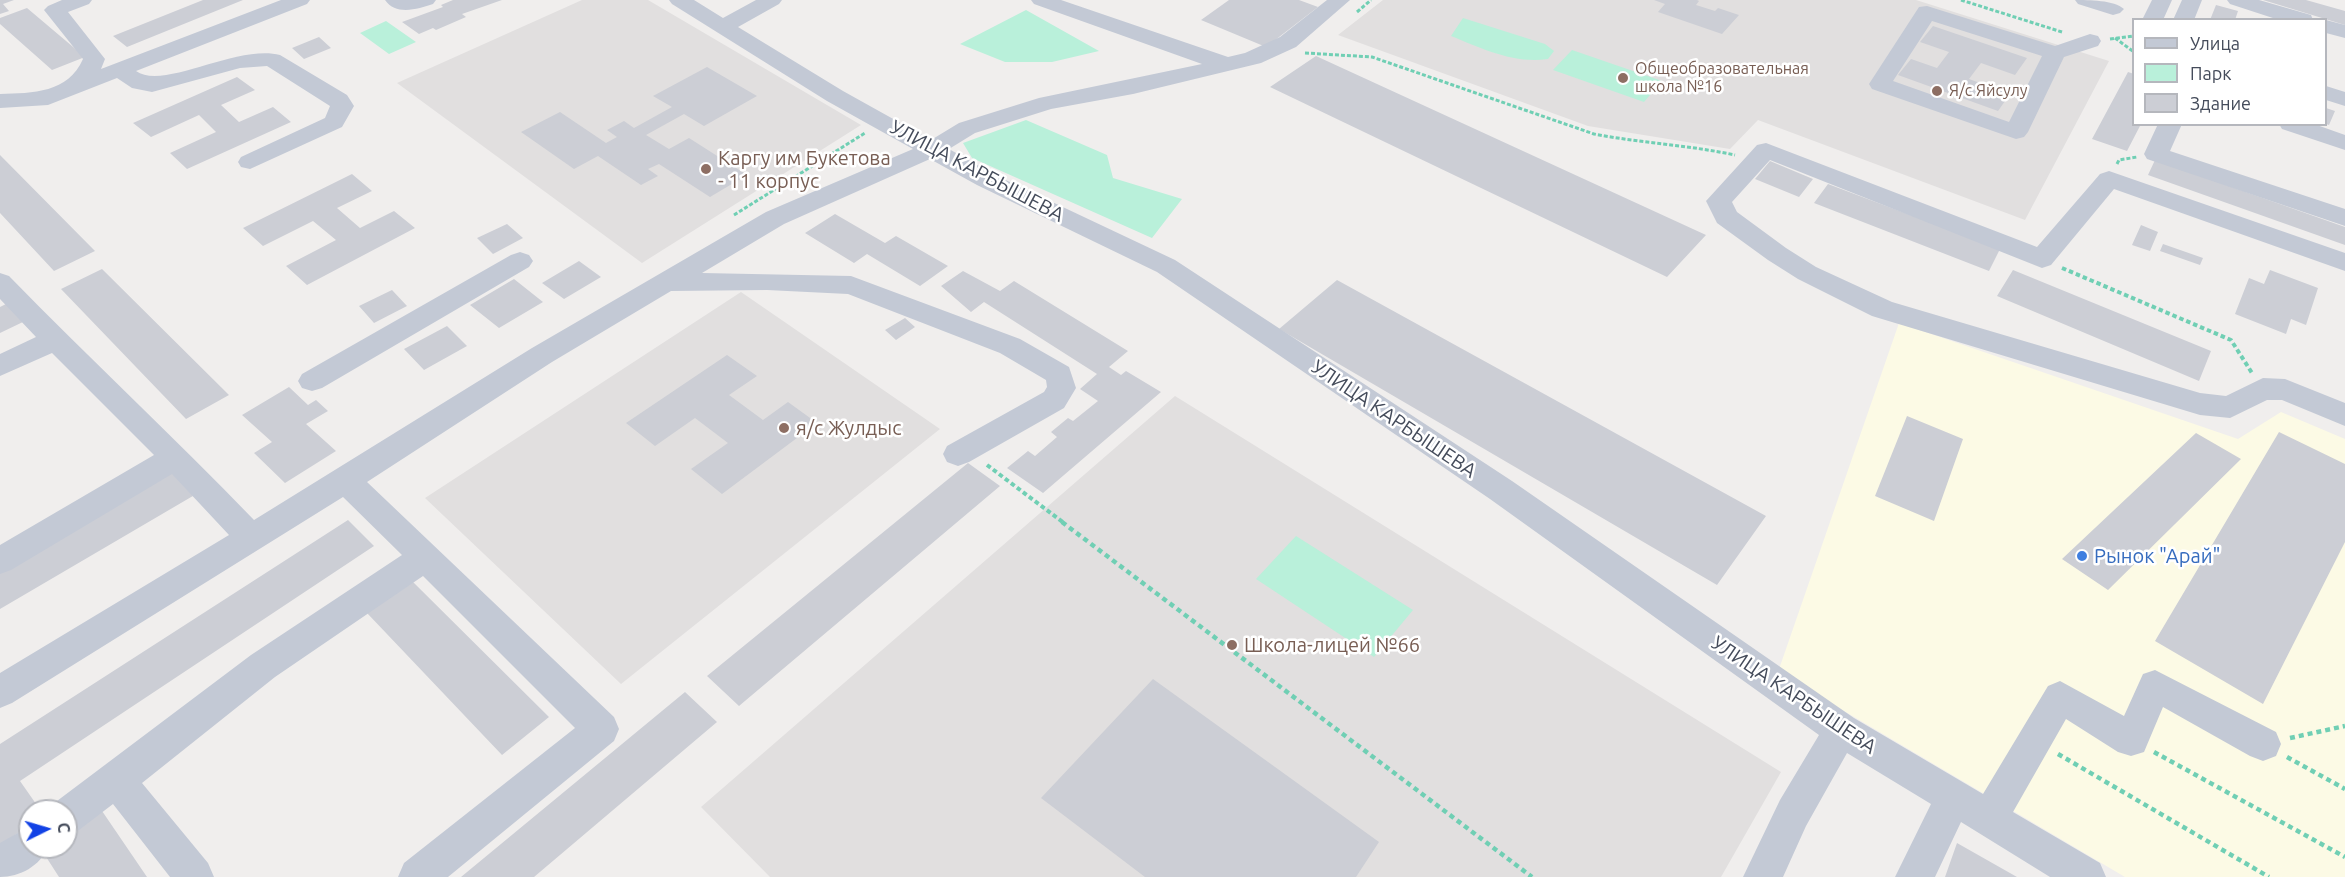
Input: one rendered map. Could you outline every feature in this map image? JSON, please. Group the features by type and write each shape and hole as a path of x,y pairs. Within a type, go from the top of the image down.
{"street":[{"path":"75,88 88,73 94,59 55,10 82,0"},
{"path":"0,101 40,100 300,0"},
{"path":"395,0 402,5 410,5 426,0"},
{"name":"УЛИЦА КАРБЫШЕВА","path":"679,0 835,96 987,180 1166,266 1500,490 1841,730 1990,817 2086,877"},
{"path":"723,27 772,0"},
{"path":"1041,0 1228,65"},
{"path":"0,692 344,478 391,452 542,355 775,218 933,149 967,128 1047,103 1228,65 1265,52 1288,42 1340,0"},
{"path":"2085,0 2113,9"},
{"path":"2153,18 2163,0"},
{"path":"2184,18 2192,0"},
{"path":"2237,0 2296,18"},
{"path":"2055,53 2016,132 1880,84 1927,12 2055,53 2090,41"},
{"path":"2327,27 2345,32"},
{"path":"121,70 142,84 161,84 240,61 264,58 272,60 329,95 342,106 334,122 250,162"},
{"path":"2327,94 2345,99"},
{"path":"2169,126 2156,154 2345,218"},
{"path":"2296,126 2345,142"},
{"path":"2345,262 2109,179 2042,259 1766,150 1719,201 1726,217 1807,273 1882,309 2214,407 2230,407 2263,389 2285,390 2345,415"},
{"path":"312,381 520,261"},
{"path":"669,282 767,281 851,285 1010,346 1059,374 1062,388 1054,400 961,451"},
{"path":"0,282 55,340 175,457 250,537"},
{"path":"0,366 55,340"},
{"path":"0,561 175,457"},
{"path":"344,478 423,558 601,729 418,877"},
{"path":"78,808 263,666 423,558"},
{"path":"1990,817 2060,697 2131,740 2155,685 2263,744"},
{"path":"1763,877 1793,813 1841,730"},
{"path":"117,780 194,877"},
{"path":"1915,877 1954,796"},
{"path":"0,866 18,853"}],"path":[{"path":"1961,0 2090,41 2132,36"},
{"path":"2114,38 2132,51"},
{"path":"1265,52 1372,57 1594,134 1626,140 1686,145 1760,159"},
{"path":"2109,179 2119,160 2156,154"},
{"path":"2042,259 2231,340 2263,389"},
{"path":"961,451 1532,877"},
{"path":"2263,744 2345,726"},
{"path":"2034,740 2269,877"},
{"path":"2131,740 2345,857"},
{"path":"2263,744 2345,789"}],"shaded area":[{"path":"582,0 648,0 861,125 642,263 397,83"},
{"path":"1383,0 1916,0 2109,61 2025,220 1758,120 1730,149 1588,126 1338,35"},
{"path":"741,292 940,429 621,684 425,498"},
{"name":"Рынок \"Арай\"","path":"1899,323 2238,439 2281,412 2345,439 2345,877 2125,877 1778,672"},
{"name":"Школа-лицей №66","path":"1175,396 1781,772 1721,877 770,877 701,807"}],"green space":[{"path":"1026,10 1099,51 1052,62 1005,62 960,44"},
{"path":"1463,18 1545,44 1554,51 1548,59 1535,60 1511,57 1487,50 1451,36"},
{"path":"386,21 416,42 389,54 360,33"},
{"path":"1572,50 1662,81 1644,102 1553,70"},
{"path":"1026,120 1107,155 1113,178 1182,199 1152,238 972,158 963,143"},
{"path":"1296,536 1413,610 1374,657 1256,579"}],"building":[{"path":"0,0 14,0 3,4 9,11 0,14"},
{"path":"203,0 243,0 127,47 113,36"},
{"path":"453,0 502,0 462,14 466,17 436,30 433,28 419,34 402,22 443,7 441,5"},
{"path":"1229,0 1299,0 1318,7 1266,47 1201,20"},
{"name":"Общеобразовательная школа №16","path":"1654,0 1697,0 1699,1 1696,5 1715,11 1718,8 1739,15 1722,34 1658,12 1665,4"},
{"path":"2263,0 2306,0 2345,11 2345,25"},
{"path":"2216,5 2238,11 2236,18 2211,18"},
{"path":"27,8 85,57 52,70 0,24 0,18"},
{"path":"1933,26 2027,58 2015,75 1981,63 1969,79 2010,94 1998,111 1898,75 1911,59 1937,68 1949,52 1920,42"},
{"path":"319,37 331,48 304,59 292,48"},
{"path":"1316,56 1706,235 1667,277 1270,87"},
{"path":"707,67 757,96 704,126 684,114 646,135 669,149 689,138 747,175 710,197 659,164 648,169 658,176 641,185 598,156 574,169 521,132 560,112 606,143 617,137 607,130 624,121 634,128 672,107 653,96"},
{"path":"2128,72 2132,73 2132,126 2140,126 2127,151 2092,139"},
{"path":"237,77 255,90 221,105 239,122 273,107 291,122 187,169 170,153 216,132 199,115 151,137 133,123"},
{"path":"2327,108 2335,111 2329,125 2327,124"},
{"path":"0,155 95,251 54,271 0,213"},
{"path":"2155,160 2345,227 2345,245 2148,175"},
{"path":"1770,161 1813,179 1799,197 1755,179"},
{"path":"352,174 372,191 337,208 360,228 394,211 415,228 307,285 286,266 336,240 313,221 263,246 243,228"},
{"path":"1828,184 2000,249 1989,271 1814,203"},
{"path":"835,214 885,243 896,236 948,266 920,286 867,254 854,263 805,233"},
{"path":"507,224 523,238 493,254 477,238"},
{"path":"2141,225 2158,232 2150,251 2132,245"},
{"path":"2163,244 2203,258 2200,265 2160,251"},
{"path":"579,261 601,277 564,299 542,283"},
{"path":"102,269 229,395 186,419 61,289"},
{"path":"2013,270 2211,351 2199,381 1997,296"},
{"path":"2270,270 2318,288 2306,325 2291,319 2286,334 2235,314 2249,278 2264,284"},
{"path":"963,271 1000,291 1014,281 1128,351 1109,367 1121,375 1126,371 1161,392 1043,493 1007,468 1028,451 1035,456 1057,437 1051,432 1068,418 1073,421 1098,401 1080,389 1097,374 984,302 971,312 941,286"},
{"path":"514,279 543,302 499,328 470,305"},
{"path":"1337,280 1766,516 1717,585 1279,329"},
{"path":"392,290 407,306 374,323 359,306"},
{"path":"8,303 25,321 0,333 0,307"},
{"path":"905,318 915,327 896,340 885,330"},
{"path":"447,326 467,346 424,370 404,349"},
{"path":"727,355 757,376 729,395 763,420 788,402 817,423 722,494 691,469 728,443 695,418 655,446 626,423"},
{"path":"289,387 308,405 316,400 328,411 306,424 336,451 285,483 254,453 272,442 242,415"},
{"path":"1907,416 1963,439 1934,521 1875,496"},
{"path":"2279,432 2345,464 2345,542 2263,704 2155,641"},
{"path":"2196,433 2241,459 2108,590 2062,559"},
{"path":"968,463 1000,486 739,706 707,676"},
{"path":"175,468 198,493 0,609 0,569"},
{"path":"348,520 374,546 20,781 33,799 18,799 18,833 0,845 0,744"},
{"path":"413,582 549,717 502,755 367,613"},
{"path":"1153,679 1379,842 1356,877 1145,877 1041,798"},
{"path":"685,692 717,722 534,877 461,877"},
{"path":"100,808 147,877 59,877 47,859 78,859 78,824"},
{"path":"1957,843 2017,877 1945,877"}],"place":[{"name":"Общеобразовательная школа №16","path":"1623,78"},
{"name":"Я/c Яйсулу","path":"1937,91"},
{"name":"Каргу им Букетова - 11 корпус","path":"706,169"},
{"name":"я/c Жулдыс","path":"784,428"},
{"name":"Рынок \"Арай\"","path":"2082,556"},
{"name":"Школа-лицей №66","path":"1232,645"}]}
